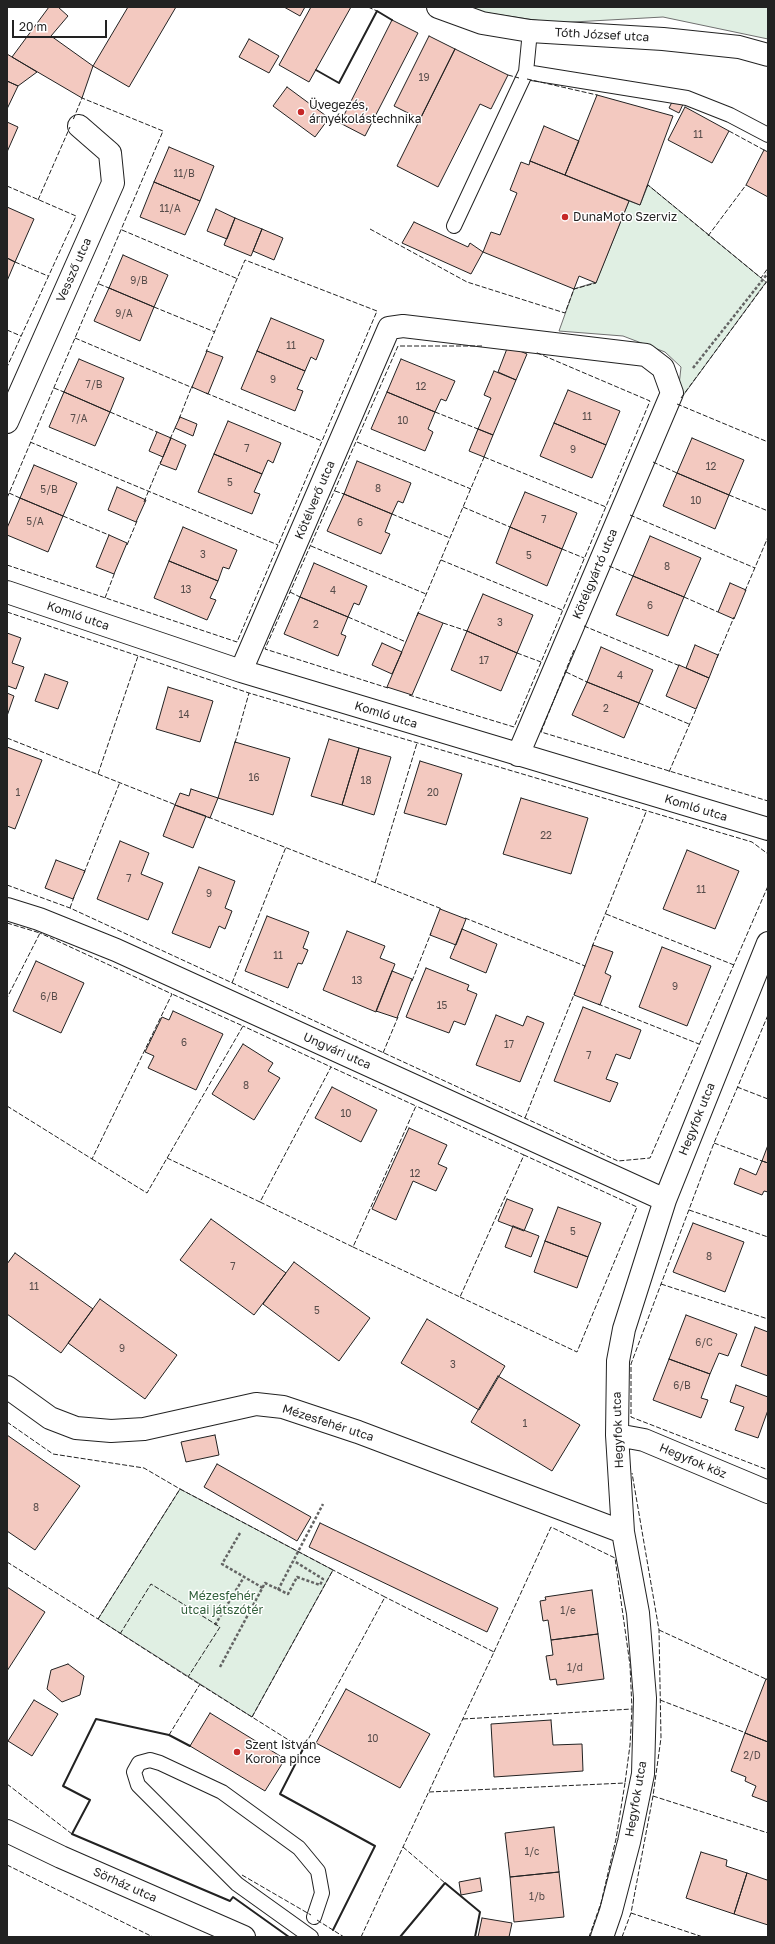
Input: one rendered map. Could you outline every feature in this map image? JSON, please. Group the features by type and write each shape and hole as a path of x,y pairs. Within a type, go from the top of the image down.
{"street":[{"name":"Tóth József utca","path":"438,7 482,23 530,31 663,39 739,46 768,55"},
{"name":"Vessző utca","path":"7,422 113,183 110,153 79,126"},
{"name":"Kötélverő utca","path":"241,671 389,328 403,326 646,355 663,368 672,393"},
{"name":"Kötélgyártó utca","path":"518,755 672,393"},
{"name":"Komló utca","path":"7,592 241,671 768,829"},
{"name":"Ungvári utca","path":"7,908 39,919 116,950 665,1200"},
{"name":"Hegyfok utca","path":"602,1937 611,1911 628,1842 642,1774 645,1698 638,1614 623,1532 617,1435 618,1361 624,1329 665,1200 768,943"},
{"name":"Mézesfehér utca","path":"7,1387 50,1418 76,1428 111,1431 144,1429 256,1404 284,1407 358,1432 623,1532"},
{"name":"Hegyfok köz","path":"617,1435 644,1440 768,1492"},
{"name":"Sörház utca","path":"7,1831 61,1857 244,1937"}],"lane":[{"path":"454,226 526,72 530,31"},
{"path":"526,72 687,98 730,115 768,135"},
{"path":"311,1937 237,1884 138,1785 134,1772 139,1763 150,1760 160,1763 222,1792 299,1848 318,1871 322,1893 314,1917"}],"path":[{"path":"672,393 768,273"},
{"path":"278,1590 323,1504"},
{"path":"240,1533 222,1564 263,1588"},
{"path":"220,1667 265,1583 288,1594 297,1577 320,1585 323,1579 294,1561"},
{"path":"215,1625 244,1577"}],"green space":[{"path":"463,7 768,7 768,39 663,17 555,23 468,10"},
{"path":"648,185 766,282 677,404 681,367 665,352 623,336 559,331 574,289 596,282 629,201 640,205"},
{"name":"Mézesfehér utcai játszótér","path":"180,1489 333,1570 252,1717 98,1619"}],"building":[{"path":"49,7 58,7 68,16 51,36 93,66 82,98 12,57"},
{"path":"128,7 176,7 129,87 93,66"},
{"path":"284,7 305,7 300,16"},
{"path":"311,7 351,7 309,82 279,65"},
{"path":"392,20 418,33 365,136 340,123"},
{"path":"429,36 455,49 420,119 394,106"},
{"path":"249,39 279,56 269,73 239,57"},
{"path":"455,49 508,75 491,109 480,104 438,187 397,166"},
{"path":"7,54 37,72 18,86 7,81"},
{"path":"7,81 18,86 7,109"},
{"name":"Üvegezés, árnyékolástechnika","path":"287,87 329,118 315,137 273,106"},
{"path":"597,95 673,116 640,205 565,175"},
{"path":"674,98 684,102 679,113 669,108"},
{"path":"685,107 729,131 712,163 668,140"},
{"path":"7,122 18,127 7,152"},
{"path":"544,126 579,141 565,175 530,161"},
{"path":"169,147 214,166 200,201 154,182"},
{"path":"764,150 768,152 768,197 746,185"},
{"name":"DunaMoto Szerviz","path":"530,161 629,201 596,283 579,276 574,289 483,252 491,232 500,235 517,193 510,190 521,162 529,165"},
{"path":"154,182 200,201 185,235 140,217"},
{"path":"7,207 34,219 15,262 7,258"},
{"path":"216,209 235,218 227,239 207,231"},
{"path":"235,218 262,229 251,256 224,245"},
{"path":"414,222 468,247 470,243 483,252 471,274 402,243"},
{"path":"262,229 283,238 274,260 253,251"},
{"path":"123,255 168,275 154,307 109,288"},
{"path":"7,258 15,262 7,281"},
{"path":"109,288 154,307 140,341 94,321"},
{"path":"271,318 324,340 316,360 311,357 305,371 257,351"},
{"path":"508,346 527,354 516,380 498,372"},
{"path":"207,351 223,357 208,394 192,387"},
{"path":"257,351 305,371 297,389 303,391 295,411 241,389"},
{"path":"79,359 124,378 110,412 64,392"},
{"path":"401,359 455,381 446,401 441,399 435,412 387,392"},
{"path":"494,371 516,380 493,435 478,429 491,398 484,395"},
{"path":"568,390 620,411 606,445 554,423"},
{"path":"64,392 110,412 95,446 49,427"},
{"path":"387,392 435,412 428,429 433,432 425,451 371,429"},
{"path":"180,417 197,424 193,436 175,428"},
{"path":"228,421 281,443 273,463 268,460 262,474 214,454"},
{"path":"554,423 606,445 592,478 540,456"},
{"path":"478,429 493,435 484,457 469,451"},
{"path":"157,432 171,438 163,457 149,451"},
{"path":"171,438 186,445 176,470 160,464"},
{"path":"692,438 744,460 729,495 677,473"},
{"path":"214,454 262,474 254,492 260,494 252,514 198,492"},
{"path":"357,461 411,483 403,503 398,501 392,514 344,494"},
{"path":"34,465 77,483 63,516 20,498"},
{"path":"677,473 729,495 715,529 663,506"},
{"path":"117,487 146,500 136,522 108,510"},
{"path":"525,492 577,513 562,549 510,527"},
{"path":"344,494 392,514 385,532 390,534 381,554 327,531"},
{"path":"20,498 63,516 48,552 7,535 7,528"},
{"path":"183,527 237,550 229,569 223,567 218,581 169,561"},
{"path":"510,527 562,549 547,586 496,563"},
{"path":"109,535 127,543 114,574 96,567"},
{"path":"650,536 701,558 684,597 633,576"},
{"path":"169,561 218,581 210,598 216,600 207,620 154,598"},
{"path":"314,563 367,586 359,605 354,603 348,617 300,597"},
{"path":"633,576 684,597 668,636 616,615"},
{"path":"730,583 746,590 734,619 718,612"},
{"path":"483,594 533,615 517,653 467,631"},
{"path":"300,597 348,617 341,634 346,636 338,656 284,634"},
{"path":"418,613 443,623 412,695 387,687"},
{"path":"467,631 517,653 501,691 451,670"},
{"path":"7,633 21,638 12,663 24,667 16,689 8,686 7,689"},
{"path":"382,643 402,652 392,674 372,665"},
{"path":"695,645 718,655 709,678 686,668"},
{"path":"601,647 653,670 639,703 587,682"},
{"path":"679,665 709,678 696,709 666,696"},
{"path":"45,674 68,682 58,709 35,701"},
{"path":"587,682 639,703 624,738 572,715"},
{"path":"168,687 213,701 200,742 156,729"},
{"path":"7,693 14,696 7,716"},
{"path":"329,739 359,748 342,805 311,796"},
{"path":"235,742 290,758 273,815 218,798"},
{"path":"7,747 42,760 15,829 7,826"},
{"path":"359,748 391,757 374,815 342,805"},
{"path":"420,761 462,774 446,825 404,813"},
{"path":"191,789 218,798 210,818 175,805 180,793 189,796"},
{"path":"521,798 588,818 571,874 503,854"},
{"path":"175,805 206,816 193,848 163,836"},
{"path":"120,841 149,853 141,874 163,883 148,920 97,899"},
{"path":"687,850 739,871 715,929 663,909"},
{"path":"56,860 85,871 73,899 45,888"},
{"path":"199,867 235,881 225,908 232,911 225,929 219,926 210,948 172,933"},
{"path":"440,909 466,919 456,945 430,935"},
{"path":"267,916 309,932 303,948 308,950 302,964 298,963 288,988 245,971"},
{"path":"462,929 497,944 486,973 450,958"},
{"path":"347,931 385,946 380,958 395,964 376,1012 323,990"},
{"path":"593,945 613,952 605,973 611,976 600,1005 574,995"},
{"path":"662,947 711,966 687,1026 639,1007"},
{"path":"36,961 84,983 61,1033 13,1011"},
{"path":"426,968 469,985 467,990 477,994 465,1025 454,1021 449,1033 406,1017"},
{"path":"392,971 412,979 397,1018 376,1011"},
{"path":"583,1007 641,1030 630,1059 616,1054 606,1079 618,1083 610,1102 554,1081"},
{"path":"173,1011 223,1034 196,1090 148,1068 154,1056 145,1052 162,1017 169,1020"},
{"path":"496,1015 523,1026 527,1016 544,1023 520,1082 476,1065"},
{"path":"243,1044 273,1063 268,1071 280,1078 254,1120 212,1094"},
{"path":"332,1087 377,1110 361,1142 315,1118"},
{"path":"409,1128 447,1145 438,1164 447,1168 436,1191 413,1181 396,1220 372,1209"},
{"path":"768,1145 768,1163 762,1161"},
{"path":"762,1161 768,1163 768,1192 764,1191 762,1195 734,1184 740,1168 756,1175"},
{"path":"507,1199 533,1209 524,1231 498,1221"},
{"path":"558,1207 601,1223 588,1257 545,1241"},
{"path":"211,1219 286,1273 254,1315 180,1260"},
{"path":"693,1223 744,1242 725,1292 673,1272"},
{"path":"513,1226 539,1236 531,1257 505,1247"},
{"path":"545,1241 588,1257 577,1288 534,1272"},
{"path":"15,1253 93,1309 61,1353 7,1314 7,1264"},
{"path":"294,1262 370,1318 339,1361 263,1304"},
{"path":"100,1299 177,1355 145,1399 68,1343"},
{"path":"686,1315 737,1334 728,1356 719,1353 710,1374 669,1359"},
{"path":"427,1319 505,1366 479,1410 401,1363"},
{"path":"755,1327 768,1332 768,1376 741,1366"},
{"path":"669,1359 710,1374 701,1398 708,1400 701,1418 653,1400"},
{"path":"498,1376 580,1425 552,1471 471,1422"},
{"path":"736,1385 768,1397 768,1410 758,1438 735,1430 744,1407 730,1402"},
{"path":"7,1435 80,1486 35,1550 7,1531"},
{"path":"215,1435 219,1455 186,1462 181,1442"},
{"path":"217,1464 311,1517 297,1541 204,1487"},
{"path":"320,1523 498,1608 487,1632 309,1547"},
{"path":"7,1587 45,1612 7,1671"},
{"path":"592,1590 598,1634 551,1640 548,1620 543,1621 540,1601 546,1600 545,1597"},
{"path":"598,1634 604,1679 557,1685 556,1679 550,1680 546,1656 553,1655 551,1640"},
{"path":"68,1664 84,1676 80,1695 62,1702 47,1689 51,1670"},
{"path":"766,1679 768,1680 768,1742 745,1733"},
{"path":"346,1689 430,1734 400,1788 316,1743"},
{"path":"34,1700 58,1714 32,1756 8,1741"},
{"name":"Szent István Korona pince","path":"210,1713 285,1759 265,1791 190,1746"},
{"path":"551,1720 553,1745 582,1744 583,1771 494,1777 491,1724"},
{"path":"745,1733 768,1742 768,1802 752,1796 756,1786 745,1781 746,1777 731,1771"},
{"path":"554,1827 559,1872 510,1877 505,1833"},
{"path":"701,1852 727,1860 726,1866 747,1873 734,1914 686,1898"},
{"path":"559,1872 564,1917 514,1922 510,1877"},
{"path":"747,1873 767,1880 768,1878 768,1925 734,1914"},
{"path":"480,1878 482,1891 461,1895 459,1882"},
{"path":"482,1918 512,1923 509,1937 478,1937"}],"fence":[{"path":"368,7 377,11"},
{"path":"508,75 519,78"},
{"path":"527,79 597,95"},
{"path":"7,498 163,131 82,98 73,120"},
{"path":"38,200 70,127"},
{"path":"729,131 764,150"},
{"path":"647,187 648,185 761,278 768,268"},
{"path":"708,236 746,185"},
{"path":"7,186 76,216 7,367"},
{"path":"370,229 467,282 565,313 574,289 596,283"},
{"path":"122,230 238,279"},
{"path":"7,565 237,642 377,311 245,260 206,352"},
{"path":"15,262 48,276"},
{"path":"681,398 768,280"},
{"path":"99,284 109,288"},
{"path":"154,307 215,332"},
{"path":"7,330 21,336"},
{"path":"75,338 193,388"},
{"path":"388,688 265,649 398,346 482,346"},
{"path":"409,695 514,727 650,401 535,352"},
{"path":"179,419 192,386"},
{"path":"54,388 64,392"},
{"path":"206,393 322,441"},
{"path":"677,404 768,442"},
{"path":"110,412 157,432"},
{"path":"435,412 478,429"},
{"path":"170,439 176,426"},
{"path":"30,442 278,545"},
{"path":"357,442 471,489"},
{"path":"417,616 485,455"},
{"path":"484,457 606,507"},
{"path":"144,502 161,461"},
{"path":"653,462 677,473"},
{"path":"335,491 344,494"},
{"path":"9,493 20,498"},
{"path":"729,495 768,511"},
{"path":"463,507 510,527"},
{"path":"392,514 450,538"},
{"path":"630,515 755,568"},
{"path":"63,516 109,535"},
{"path":"127,545 137,521"},
{"path":"745,591 768,537"},
{"path":"311,546 426,594"},
{"path":"562,549 584,558"},
{"path":"441,560 562,610"},
{"path":"609,566 633,576"},
{"path":"105,598 115,572"},
{"path":"290,592 300,597"},
{"path":"684,597 718,612"},
{"path":"7,612 249,693 752,842 768,854"},
{"path":"348,617 406,642"},
{"path":"717,658 734,617"},
{"path":"443,623 467,631"},
{"path":"584,626 680,666"},
{"path":"574,650 541,732 768,801"},
{"path":"517,653 541,662"},
{"path":"98,774 138,656"},
{"path":"566,672 587,682"},
{"path":"235,743 249,693"},
{"path":"639,703 689,724"},
{"path":"669,772 697,707"},
{"path":"7,738 176,805"},
{"path":"375,883 417,743"},
{"path":"84,873 120,782"},
{"path":"592,947 646,812"},
{"path":"208,817 442,909"},
{"path":"232,983 286,847"},
{"path":"7,885 70,908 618,1161 650,1158 768,886"},
{"path":"70,908 74,897"},
{"path":"606,914 734,965"},
{"path":"465,918 585,966 584,968"},
{"path":"7,923 40,933 7,998"},
{"path":"7,1106 92,1159 172,994 40,933"},
{"path":"412,981 431,933"},
{"path":"525,1118 575,992"},
{"path":"92,1159 147,1193 243,1026 172,994"},
{"path":"598,1004 699,1044"},
{"path":"768,1015 714,1143 631,1364 631,1417 768,1470"},
{"path":"383,1053 398,1017"},
{"path":"167,1158 260,1202 331,1067 243,1026"},
{"path":"260,1202 353,1247 416,1106 331,1067"},
{"path":"737,1087 768,1099"},
{"path":"353,1247 460,1297 524,1155 416,1106"},
{"path":"714,1143 762,1161"},
{"path":"460,1297 577,1352 637,1207 524,1155"},
{"path":"689,1210 768,1237"},
{"path":"661,1284 768,1319"},
{"path":"7,1422 53,1454 144,1468 180,1489"},
{"path":"622,1937 631,1913 653,1796 661,1738 659,1630 632,1473"},
{"path":"252,1717 333,1570 180,1489 98,1619 188,1677 303,1749 385,1597 333,1570"},
{"path":"494,1652 551,1527 615,1558 630,1665 632,1709"},
{"path":"7,1562 98,1619"},
{"path":"120,1634 151,1584 220,1627 188,1677"},
{"path":"361,1937 494,1652 385,1597"},
{"path":"659,1630 768,1680"},
{"path":"169,1735 200,1684"},
{"path":"660,1700 746,1733"},
{"path":"463,1719 632,1709 630,1745 625,1783"},
{"path":"429,1792 625,1783 616,1839 601,1903 589,1937"},
{"path":"7,1784 72,1834"},
{"path":"653,1796 768,1833"},
{"path":"403,1847 445,1883"},
{"path":"7,1865 153,1937"},
{"path":"242,1875 311,1915"},
{"path":"631,1913 703,1937"},
{"path":"317,1920 344,1937"}],"wall":[{"path":"316,70 339,83 377,11 392,20"},
{"path":"190,1746 169,1735 96,1719 63,1786 90,1800 72,1834 230,1901 233,1897 289,1937"},
{"path":"303,1749 280,1794 375,1846 333,1930"},
{"path":"400,1937 445,1883 480,1912 475,1937"}],"place":[{"name":"Üvegezés, árnyékolástechnika","path":"301,112"},
{"name":"DunaMoto Szerviz","path":"565,217"},
{"name":"Szent István Korona pince","path":"237,1752"}]}
